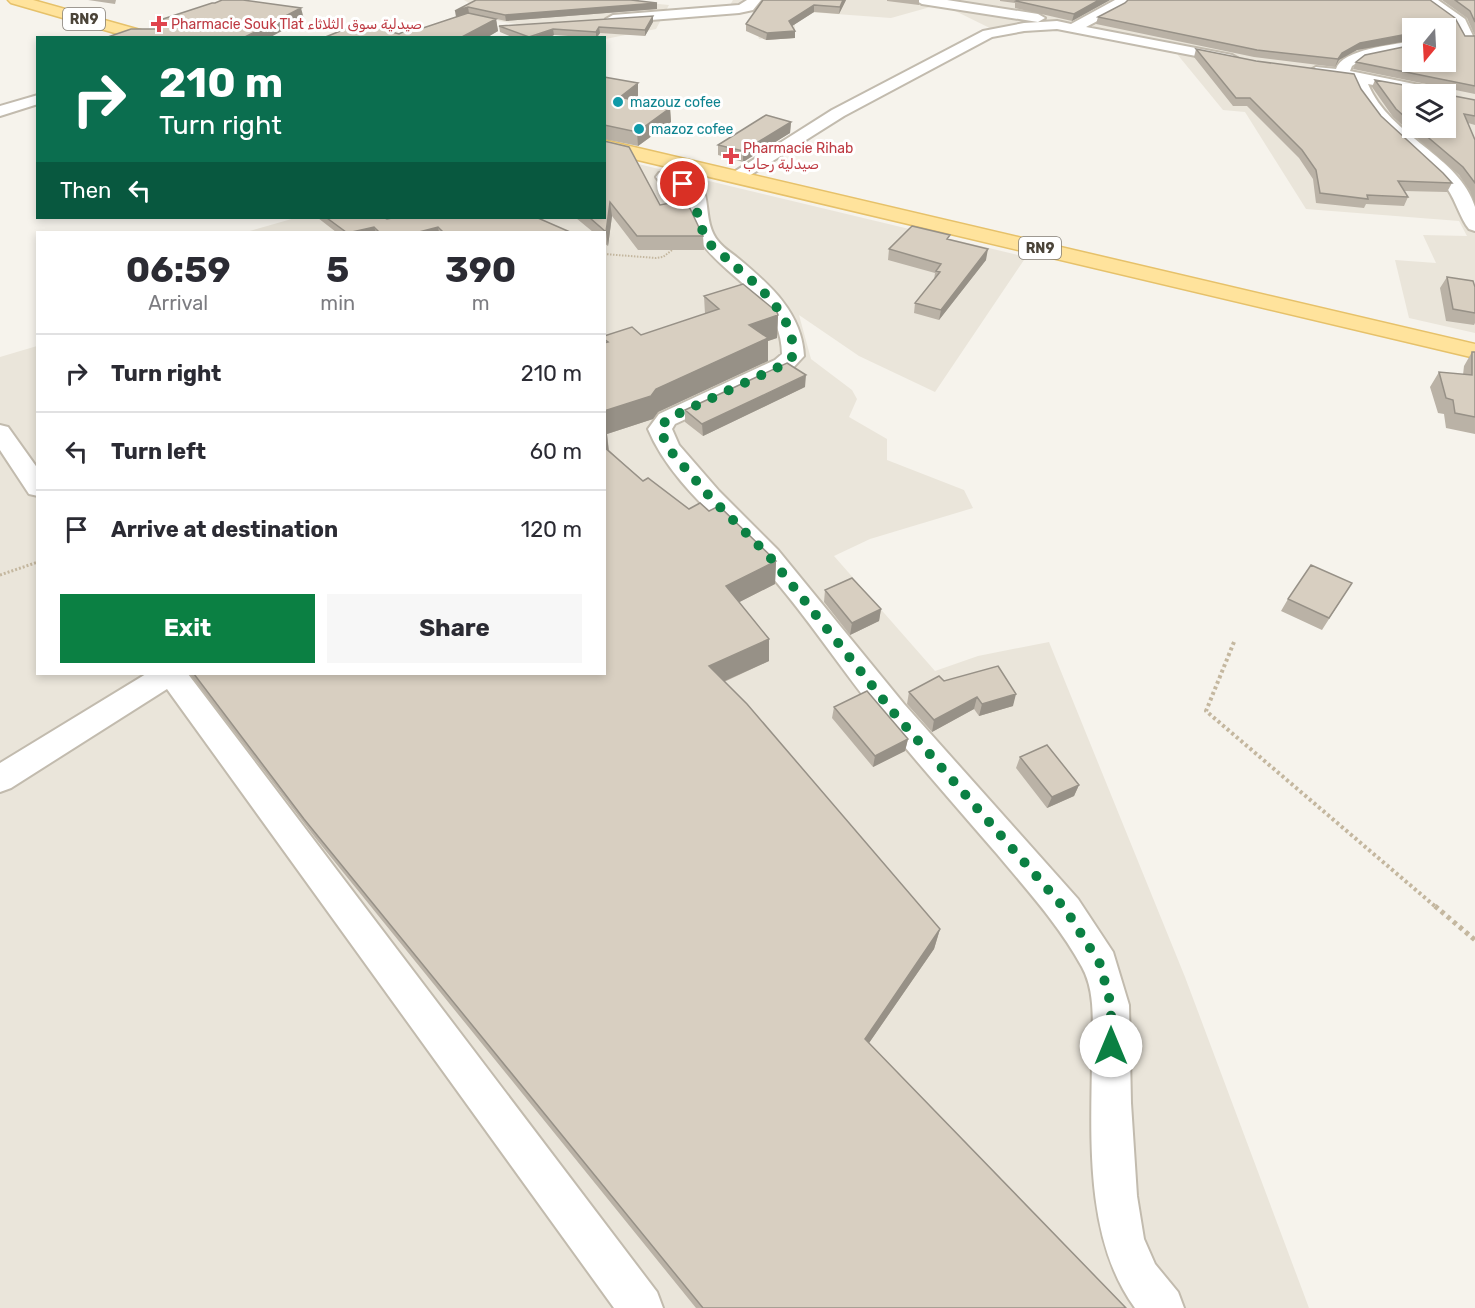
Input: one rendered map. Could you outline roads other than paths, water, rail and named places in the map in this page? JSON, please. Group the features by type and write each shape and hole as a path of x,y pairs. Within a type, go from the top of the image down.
{"main road":[{"name":"RN9","path":"16,0 145,36"},
{"name":"RN9","path":"606,146 1475,351"}],"street":[{"path":"602,20 739,9 748,7 754,0"},
{"path":"922,0 1030,16 1057,25"},
{"path":"1075,27 1117,5 1122,0"},
{"path":"1429,0 1460,22 1466,39"},
{"path":"735,177 838,113 988,34 1010,29 1057,25 1243,61"},
{"path":"1402,47 1356,57 1345,64 1350,76 1366,99 1391,129 1449,178 1475,225"},
{"path":"1301,70 1402,86"},
{"path":"0,111 36,100"},
{"path":"665,177 696,192 695,210 709,242 748,277 781,312 794,347 793,356 783,365 667,419 660,429 668,448 710,497 769,556 893,712 1066,910 1100,964 1111,1005 1111,1103 1116,1196 1124,1241 1140,1279 1162,1308"},
{"path":"0,432 36,485"},
{"path":"0,779 168,675"},
{"path":"171,675 641,1308"}],"place":[{"name":"Pharmacie Souk Tlat صيدلية سوق الثلاثاء","path":"159,24"},
{"name":"mazouz cofee","path":"618,102"},
{"name":"mazoz cofee","path":"639,129"},
{"name":"Pharmacie Rihab صيدلية رحاب","path":"731,156"}]}
